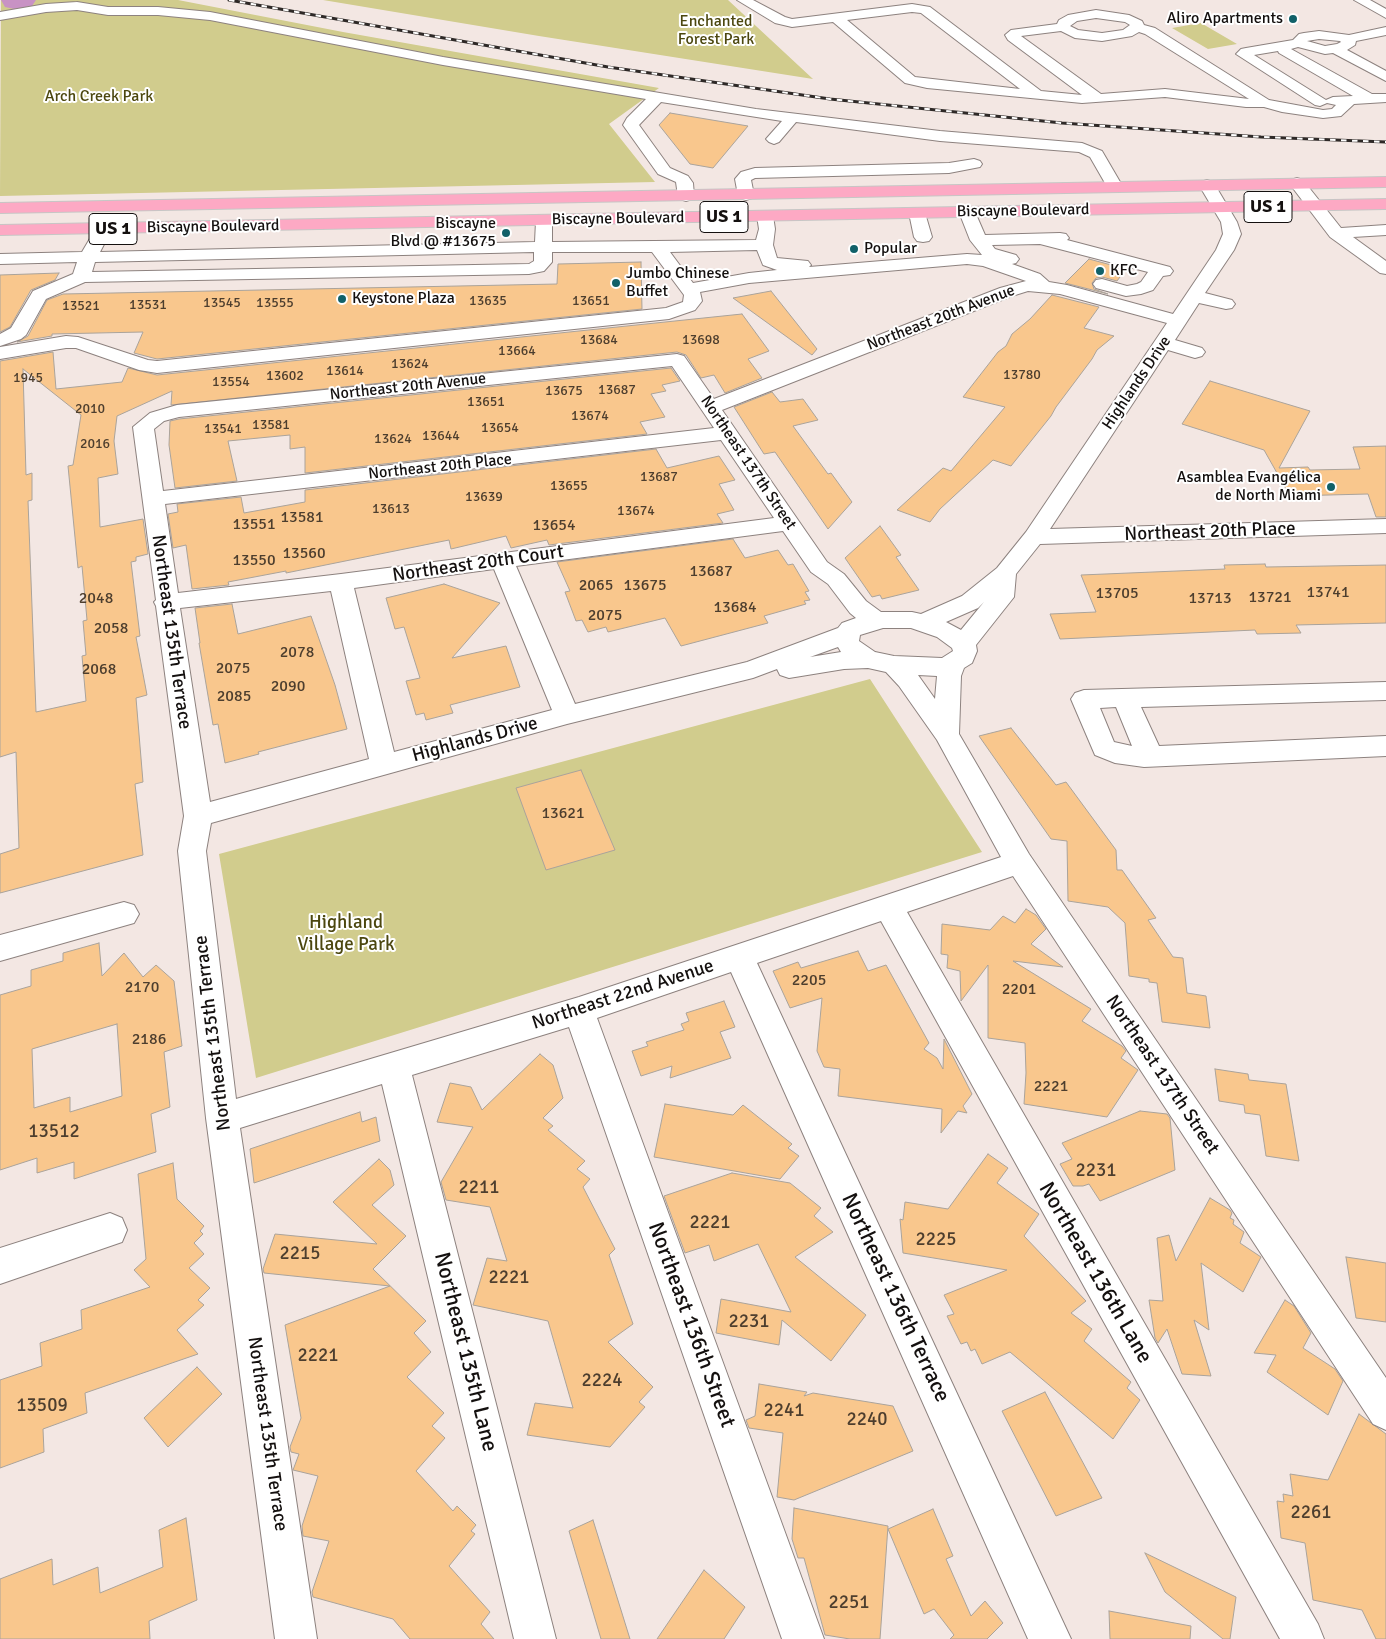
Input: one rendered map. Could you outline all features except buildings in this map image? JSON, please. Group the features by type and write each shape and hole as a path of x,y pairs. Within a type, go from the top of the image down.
{"main road":[{"name":"Biscayne Boulevard","path":"0,208 1386,182"},
{"path":"753,194 765,216"},
{"path":"327,225 333,202"},
{"name":"Biscayne Boulevard","path":"0,230 1386,204"}],"street":[{"path":"743,0 786,22 798,23 912,8 925,10 1039,96"},
{"path":"1360,0 1386,14"},
{"path":"812,5 833,19 910,80 927,84 1039,96 1098,99 1165,93 1246,103 1320,102 1386,98"},
{"path":"0,16 46,8 77,6 108,11 158,11 210,16 443,61 792,118 940,136 1082,148 1096,154 1115,187"},
{"path":"1063,27 1064,23 1073,18 1096,14 1129,18 1136,24 1137,28"},
{"path":"1098,99 1012,37 1012,35 1063,27 1075,34 1102,37 1128,33 1137,28 1150,31 1265,103 1282,108 1331,114 1350,100"},
{"path":"1300,43 1300,40 1304,37 1319,35 1348,39 1365,37 1386,31"},
{"path":"1365,37 1379,44"},
{"path":"1320,102 1243,54 1300,43 1316,49 1336,49 1348,44 1350,42 1348,39"},
{"path":"1279,46 1369,99"},
{"path":"1336,49 1386,78"},
{"path":"657,97 632,121 631,125 664,171 682,179 685,183 686,196"},
{"path":"774,139 792,118"},
{"path":"940,136 940,145 949,168 958,177 963,190"},
{"path":"753,194 743,179 755,173 949,168 977,161 991,140"},
{"path":"921,169 928,191"},
{"path":"1297,183 1313,206 1336,233 1386,269"},
{"name":"Highlands Drive","path":"923,623 970,602 1005,573 1034,538 1225,250 1232,234 1230,222 1207,185"},
{"path":"967,212 979,240 989,253 1126,291 1141,289 1147,286 1161,270 1042,239"},
{"path":"765,216 767,230 764,245 769,261 775,265 785,266 916,253 924,250 924,241 917,213"},
{"path":"0,340 14,335 19,330 39,295 84,276 311,274 529,269 538,267 542,262 544,221"},
{"path":"311,274 327,225"},
{"path":"84,276 82,270 104,229"},
{"path":"1336,233 1386,230"},
{"path":"979,240 1081,238"},
{"path":"0,259 543,247 764,245"},
{"path":"0,353 66,342 78,343 146,366 158,367 669,313 689,306 693,301 692,295 657,247"},
{"path":"1336,254 1386,247"},
{"path":"688,289 749,278 967,259 984,260 1024,273 1034,278 1042,286"},
{"name":"Northeast 20th Avenue","path":"710,408 1006,292 1028,286 1061,289 1178,322"},
{"path":"1195,296 1226,304"},
{"path":"1164,344 1195,352"},
{"name":"Northeast 20th Avenue","path":"143,427 157,417 177,411 677,360"},
{"name":"Northeast 137th Street","path":"677,360 819,567 836,579 858,607 876,621"},
{"name":"Northeast 135th Terrace","path":"143,427 166,602 198,816 192,851 222,1118 296,1639"},
{"name":"Northeast 20th Place","path":"152,499 728,434"},
{"name":"Northeast 20th Court","path":"166,602 340,582 789,523"},
{"name":"Northeast 20th Place","path":"1034,538 1386,526"},
{"path":"502,560 567,715"},
{"name":"Northeast 137th Street","path":"819,567 818,577 849,632 847,642 858,654 868,659"},
{"path":"868,659 894,665 946,667 1002,597 1005,573"},
{"path":"340,582 384,765"},
{"name":"Highlands Drive","path":"198,816 567,715 752,669 849,632 859,625 876,621 912,620 946,631 958,653"},
{"path":"946,734 950,676 958,653"},
{"name":"Highlands Drive","path":"752,669 792,670 844,660 868,659"},
{"name":"Northeast 137th Street","path":"894,665 908,680 946,734 1019,862 1386,1411"},
{"path":"1386,691 1084,699 1104,748 1115,754 1150,756 1386,746"},
{"path":"1125,698 1150,756"},
{"name":"Northeast 22nd Avenue","path":"222,1118 579,1011 1019,862"},
{"name":"Northeast 136th Lane","path":"888,906 1303,1639"},
{"path":"0,948 124,914"},
{"name":"Northeast 136th Terrace","path":"739,957 1050,1639"},
{"name":"Northeast 136th Street","path":"579,1011 803,1639"},
{"name":"Northeast 135th Lane","path":"394,1066 535,1639"},
{"path":"0,1266 110,1230"}],"green space":[{"name":"Arch Creek Park","path":"1,0 178,0 343,32 659,88 609,124 655,182 0,196"},
{"name":"Enchanted Forest Park","path":"323,0 728,0 813,79 539,36"},
{"path":"1201,23 1237,44 1208,49 1172,28"},
{"name":"Highland Village Park","path":"870,679 982,852 256,1078 219,854"}],"waterway":[{"path":"14,1 23,0"}],"railway":[{"path":"229,0 608,67 830,99 1062,123 1261,137 1386,142"}],"place":[{"name":"Aliro Apartments","path":"1293,19"},
{"name":"Biscayne Blvd @ #13675","path":"506,233"},
{"name":"Popular","path":"854,249"},
{"name":"KFC","path":"1100,271"},
{"name":"Jumbo Chinese Buffet","path":"616,283"},
{"name":"Keystone Plaza","path":"342,299"},
{"name":"Asamblea Evangélica de North Miami","path":"1331,487"}]}
